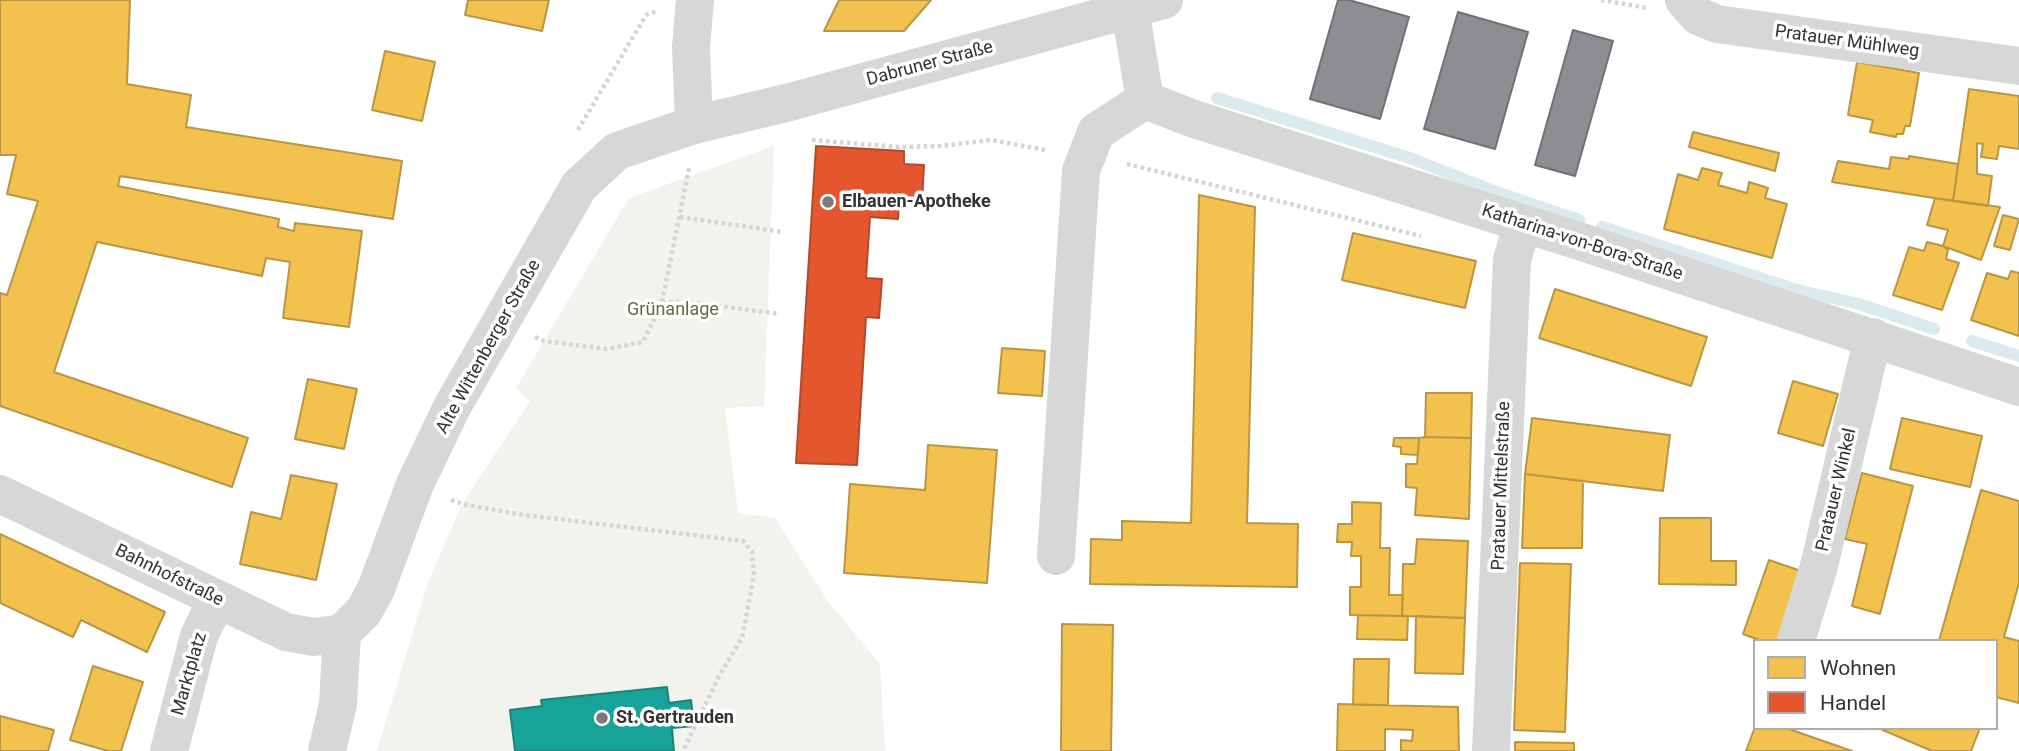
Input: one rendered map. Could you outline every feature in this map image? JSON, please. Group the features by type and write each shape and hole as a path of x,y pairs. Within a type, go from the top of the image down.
{"street":[{"name":"Pratauer Mühlweg","path":"1684,0 1698,16 1717,24 2019,66"},
{"path":"681,4 691,47 694,125"},
{"path":"1056,556 1081,171 1096,132 1145,100 1147,4"},
{"name":"Dabruner Straße","path":"694,125 790,102 1147,4"},
{"name":"Katharina-von-Bora-Straße","path":"1145,100 1194,119 1523,223 2019,387"},
{"name":"Alte Wittenberger Straße","path":"342,633 364,611 376,589 415,484 452,407 579,186 617,151 694,125"},
{"name":"Pratauer Mittelstraße","path":"1491,751 1512,260 1523,223"},
{"name":"Pratauer Winkel","path":"1797,639 1819,566 1873,337"},
{"name":"Bahnhofstraße","path":"0,494 286,632 314,637 342,633"},
{"name":"Marktplatz","path":"169,751 199,636 216,599"},
{"path":"327,751 338,704 342,633"}],"path":[{"path":"577,131 646,15 681,4"},
{"path":"500,324 544,341 607,349 643,342 662,302 690,167 694,125"},
{"path":"802,139 899,148 991,139 1070,155 1087,155 1425,237"},
{"path":"679,170 690,167"},
{"path":"680,217 783,232"},
{"path":"662,302 690,302 780,314"},
{"path":"415,484 462,504 524,515 743,541 752,552 754,575 742,638 719,676 683,751"}],"green space":[{"name":"Grünanlage","path":"774,146 764,406 725,408 738,513 775,518 827,600 880,664 885,751 377,751 427,585 462,504 530,401 516,388 629,198"}],"building: Wohnen":[{"path":"0,0 130,0 127,84 191,95 186,127 402,161 393,219 120,176 118,186 279,219 278,227 294,231 295,223 362,231 349,327 283,318 290,262 266,258 262,276 97,242 54,372 248,438 232,487 0,406 0,293 7,295 38,201 7,194 16,155 0,155"},
{"path":"468,0 549,0 542,31 465,15"},
{"path":"839,0 931,0 904,31 824,31"},
{"path":"385,51 435,62 422,121 372,110"},
{"path":"1857,62 1919,73 1910,126 1905,126 1903,134 1897,134 1896,137 1870,132 1873,120 1848,115"},
{"path":"1969,89 2019,96 2019,149 1999,146 1997,159 1981,157 1983,144 1977,143 1977,174 1992,176 1988,206 1953,201"},
{"path":"1693,132 1779,153 1775,171 1689,147"},
{"path":"1909,156 1958,164 1953,201 1832,182 1838,161 1889,169 1891,157 1909,159"},
{"path":"1702,168 1722,173 1718,185 1747,193 1749,182 1768,188 1765,198 1787,204 1772,258 1664,229 1678,174 1698,180"},
{"path":"1199,195 1255,207 1247,523 1298,524 1297,587 1090,584 1091,539 1122,540 1122,521 1191,523"},
{"path":"1935,198 2000,207 1981,260 1943,246 1948,230 1927,225"},
{"path":"2003,215 2019,219 2010,250 1994,246"},
{"path":"1353,233 1476,261 1465,308 1342,280"},
{"path":"1927,242 1943,246 1948,250 1946,259 1959,263 1942,310 1893,295 1909,247 1924,251"},
{"path":"2011,271 2019,273 2019,336 1971,320 1987,273 2008,279"},
{"path":"1555,289 1707,337 1691,386 1539,338"},
{"path":"1002,348 1045,351 1042,396 998,393"},
{"path":"308,379 357,389 344,449 295,439"},
{"path":"1793,381 1838,394 1823,446 1778,433"},
{"path":"1426,393 1472,393 1471,438 1425,437"},
{"path":"1532,418 1670,435 1663,491 1525,474"},
{"path":"1902,418 1982,436 1970,487 1890,469"},
{"path":"1394,438 1419,438 1418,455 1401,454 1401,447 1393,446"},
{"path":"1419,438 1471,438 1469,519 1415,515 1417,488 1406,487 1406,464 1417,464"},
{"path":"928,445 997,450 987,583 844,573 850,484 925,490"},
{"path":"1862,473 1913,486 1880,614 1852,606 1867,544 1845,539"},
{"path":"1525,474 1583,481 1582,548 1522,548"},
{"path":"291,475 337,484 316,580 240,564 251,512 281,519"},
{"path":"1981,490 2019,501 2019,583 2004,637 2019,641 2019,703 1998,698 1998,639 1940,639"},
{"path":"1352,502 1381,503 1380,548 1390,548 1389,595 1403,595 1402,616 1350,615 1350,587 1361,587 1361,556 1351,556 1352,542 1337,542 1338,524 1352,524"},
{"path":"1660,518 1711,518 1711,561 1736,561 1736,585 1659,584"},
{"path":"0,534 165,612 147,652 81,620 73,637 0,603"},
{"path":"1417,539 1468,541 1465,618 1402,616 1403,564 1415,564"},
{"path":"1769,560 1804,572 1780,639 1757,639 1743,634"},
{"path":"1520,563 1571,564 1565,732 1514,730"},
{"path":"1358,615 1408,616 1407,640 1357,639"},
{"path":"1416,616 1465,618 1463,674 1415,673"},
{"path":"1062,624 1113,625 1111,751 1061,751"},
{"path":"1354,659 1389,659 1388,705 1353,705"},
{"path":"93,666 143,682 121,751 108,751 70,740"},
{"path":"1338,704 1458,707 1459,751 1401,751 1401,740 1412,741 1413,730 1385,729 1385,751 1337,751"},
{"path":"0,716 54,730 48,751 0,751"},
{"path":"1754,730 1792,730 1852,751 1746,751"},
{"path":"1883,730 1979,730 1971,751 1932,751"},
{"path":"1515,742 1574,743 1574,751 1515,751"}],"building: Handel":[{"path":"816,146 904,151 904,164 924,165 922,202 899,201 898,219 870,217 866,278 882,279 879,318 866,317 857,465 796,463"}],"building: Öffentlich":[{"name":"St. Gertrauden","path":"667,687 669,703 691,700 694,726 672,728 674,751 515,751 510,710 542,706 541,700"}],"building: Industrie":[{"path":"1338,0 1349,0 1409,17 1380,119 1310,99"},
{"path":"1458,12 1528,32 1495,149 1424,129"},
{"path":"1573,30 1613,41 1575,176 1535,165"}],"waterway":[{"path":"1217,98 1410,158 1499,193 1579,220"},
{"path":"1602,227 1797,290 1859,304 1934,329"},
{"path":"1972,341 2019,356"}],"place":[{"name":"Elbauen-Apotheke","path":"828,202"},
{"name":"St. Gertrauden","path":"602,718"}]}
